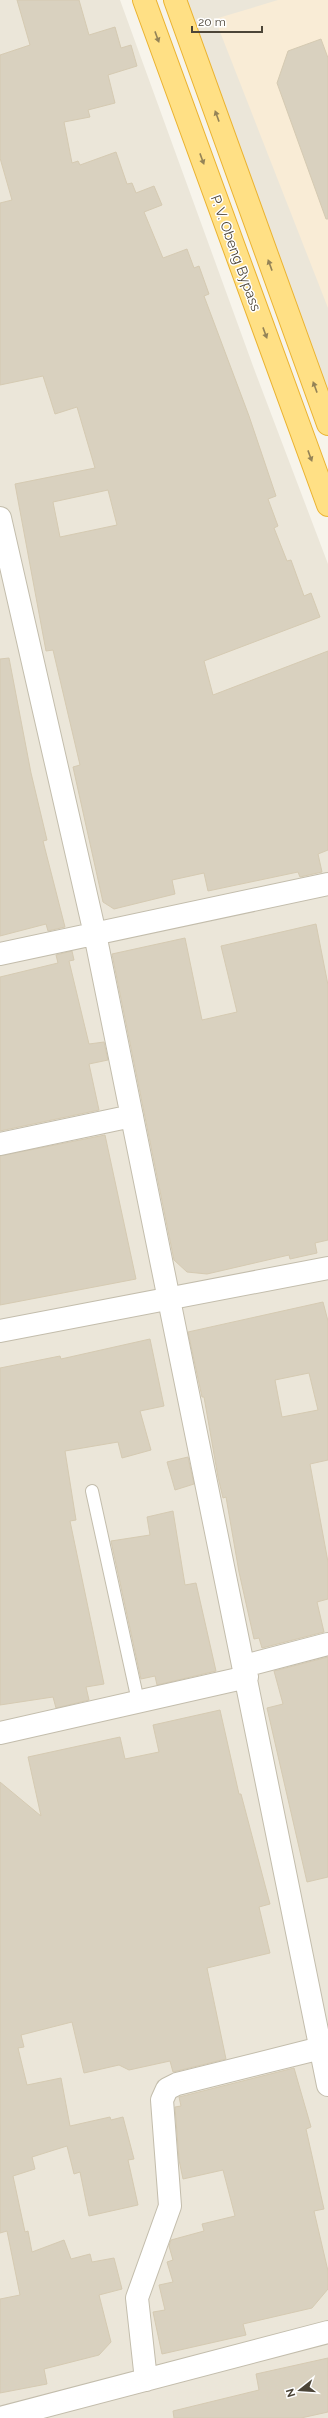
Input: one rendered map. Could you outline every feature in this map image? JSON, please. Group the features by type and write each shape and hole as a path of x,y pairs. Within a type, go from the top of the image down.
{"highway":[{"name":"P. V. Obeng Bypass","path":"144,0 328,505"},
{"name":"P. V. Obeng Bypass","path":"175,0 328,424"}],"street":[{"path":"0,518 95,934 168,1299 246,1672 328,2085"},
{"path":"0,954 328,884"},
{"path":"0,1144 132,1116"},
{"path":"0,1331 328,1268"},
{"path":"0,1733 138,1701 246,1672 328,1644"},
{"path":"146,2380 137,2298 170,2206 162,2100 167,2089 177,2084 321,2048"},
{"path":"0,2418 328,2332"}],"lane":[{"path":"92,1491 138,1701"}],"shaded area":[{"path":"0,0 120,0 253,366 328,564 328,2418 0,2418"},
{"path":"178,0 328,0 328,407"},
{"path":"278,0 328,0 328,308 215,19"}],"building":[{"path":"17,0 79,0 89,35 115,27 121,48 131,45 137,66 108,75 115,103 88,110 90,117 64,122 72,163 78,161 80,165 116,152 127,184 132,183 136,193 154,186 162,205 144,212 163,258 187,249 194,268 199,266 209,294 204,296 249,416 276,496 268,499 278,526 274,528 287,561 291,560 304,596 311,593 320,617 204,661 213,695 328,651 328,850 318,854 322,872 300,877 298,872 208,891 204,873 172,880 175,894 114,909 103,902 73,767 80,765 53,650 46,651 15,484 95,468 77,407 55,414 43,376 0,385 0,203 12,200 0,158 0,55 30,45","holes":["108,490 117,525 60,537 53,502"]},
{"path":"321,39 328,58 328,219 326,219 277,83 288,51"},
{"path":"9,658 31,773 47,840 43,841 65,927 48,931 46,924 0,936 0,659"},
{"path":"316,924 328,985 328,1240 315,1243 317,1253 290,1259 289,1255 207,1274 187,1272 174,1260 112,954 185,938 202,1020 237,1012 221,946"},
{"path":"72,951 74,960 69,961 89,1044 104,1042 108,1060 89,1064 99,1110 0,1131 0,977 58,963 56,955"},
{"path":"105,1135 136,1279 0,1305 0,1156"},
{"path":"323,1302 328,1321 328,1460 310,1464 328,1562 328,1599 317,1602 324,1632 262,1648 259,1638 254,1639 239,1572 226,1497 223,1498 218,1477 204,1397 202,1397 188,1332","holes":["309,1373 318,1410 282,1417 275,1380"]},
{"path":"150,1339 164,1406 140,1411 151,1450 122,1458 118,1442 65,1451 76,1520 70,1521 104,1684 86,1687 89,1700 56,1708 53,1697 0,1705 0,1368 60,1356 61,1359"},
{"path":"188,1457 194,1484 175,1490 167,1462"},
{"path":"173,1511 185,1585 196,1583 216,1671 157,1685 155,1676 141,1679 111,1541 150,1535 147,1517"},
{"path":"328,1657 328,1877 307,1882 267,1708 283,1704 274,1671"},
{"path":"220,1710 239,1794 241,1794 270,1904 259,1907 270,1953 207,1968 226,2059 173,2072 170,2061 129,2070 119,2065 84,2073 72,2022 21,2035 24,2047 18,2048 27,2085 61,2078 70,2126 110,2117 111,2120 123,2117 134,2159 128,2160 138,2205 89,2216 80,2172 74,2174 67,2146 32,2157 35,2169 13,2176 25,2232 28,2231 32,2252 64,2240 71,2259 90,2254 92,2262 114,2258 122,2289 99,2295 111,2342 99,2355 44,2369 47,2384 0,2393 0,2299 20,2295 7,2231 0,2233 0,1782 41,1816 28,1757 120,1737 125,1759 159,1752 153,1725"},
{"path":"294,2068 311,2127 306,2129 324,2209 314,2211 328,2271 328,2289 312,2308 243,2324 246,2335 162,2354 153,2312 165,2310 159,2285 173,2282 167,2262 173,2260 169,2246 171,2240 204,2231 202,2224 235,2216 223,2170 183,2179 179,2160 175,2107 181,2106 179,2097"},
{"path":"328,2358 328,2412 301,2418 174,2418 173,2411 259,2390 256,2374"}]}
